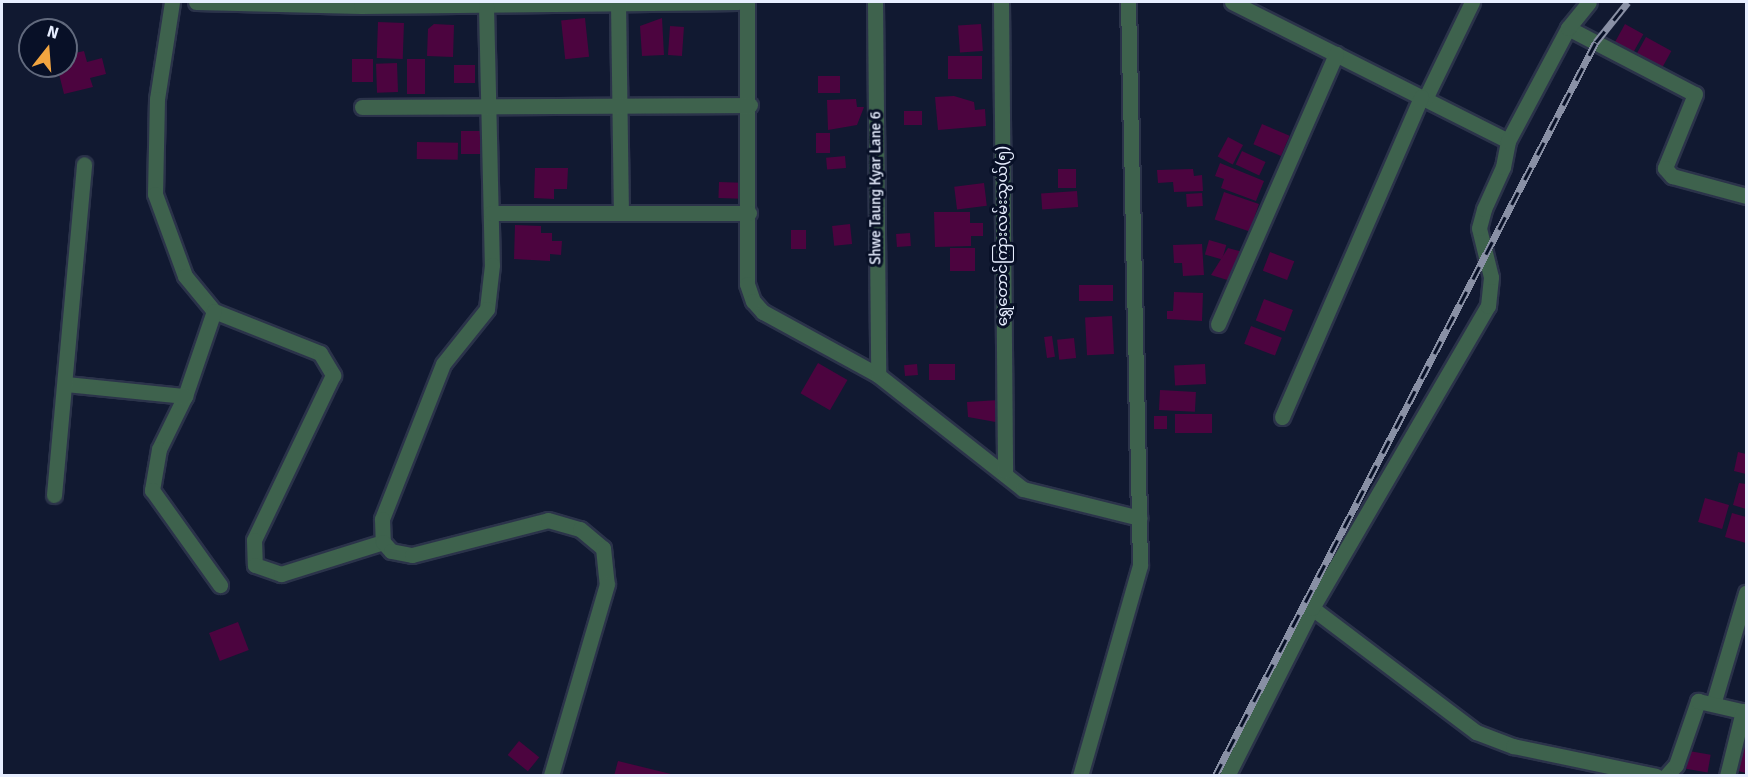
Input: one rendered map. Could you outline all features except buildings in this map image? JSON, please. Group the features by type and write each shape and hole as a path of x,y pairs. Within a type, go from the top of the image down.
{"street":[{"path":"172,2 157,99 155,194 185,276 214,311 320,353 333,375 254,540 255,565 281,574 383,542"},
{"path":"198,2 486,4 738,2"},
{"path":"618,2 621,213"},
{"path":"747,2 750,105 747,285 753,301 763,312 878,375 1005,471 1023,489 1138,519"},
{"name":"Shwe Taung Kyar Lane 6","path":"875,2 878,375"},
{"name":"ရွှေတောင်ကြားလမ်းသွယ်(၅)","path":"1001,2 1005,471"},
{"path":"1080,776 1140,566 1128,2"},
{"path":"1232,2 1508,141"},
{"path":"1282,417 1423,98 1472,2"},
{"path":"1227,776 1312,608 1488,306 1491,277 1479,228 1508,141 1568,28 1585,2"},
{"path":"486,4 491,213 487,309 443,364 382,519 383,542 391,551 412,555 548,520 579,529 603,548 607,584 551,776"},
{"path":"1568,28 1695,94 1665,168 1672,176 1746,196"},
{"path":"1218,324 1336,54"},
{"path":"362,107 750,105"},
{"path":"54,495 66,384 84,164"},
{"path":"491,213 749,213"},
{"path":"214,311 185,396 159,449 152,490 220,585"},
{"path":"66,384 185,396"},
{"path":"1714,701 1746,593"},
{"path":"1312,608 1476,732 1513,746 1656,776"},
{"path":"1666,776 1676,765 1695,705 1703,699 1745,711 1727,776"}],"railway":[{"path":"1215,776 1596,42 1628,2"}]}
